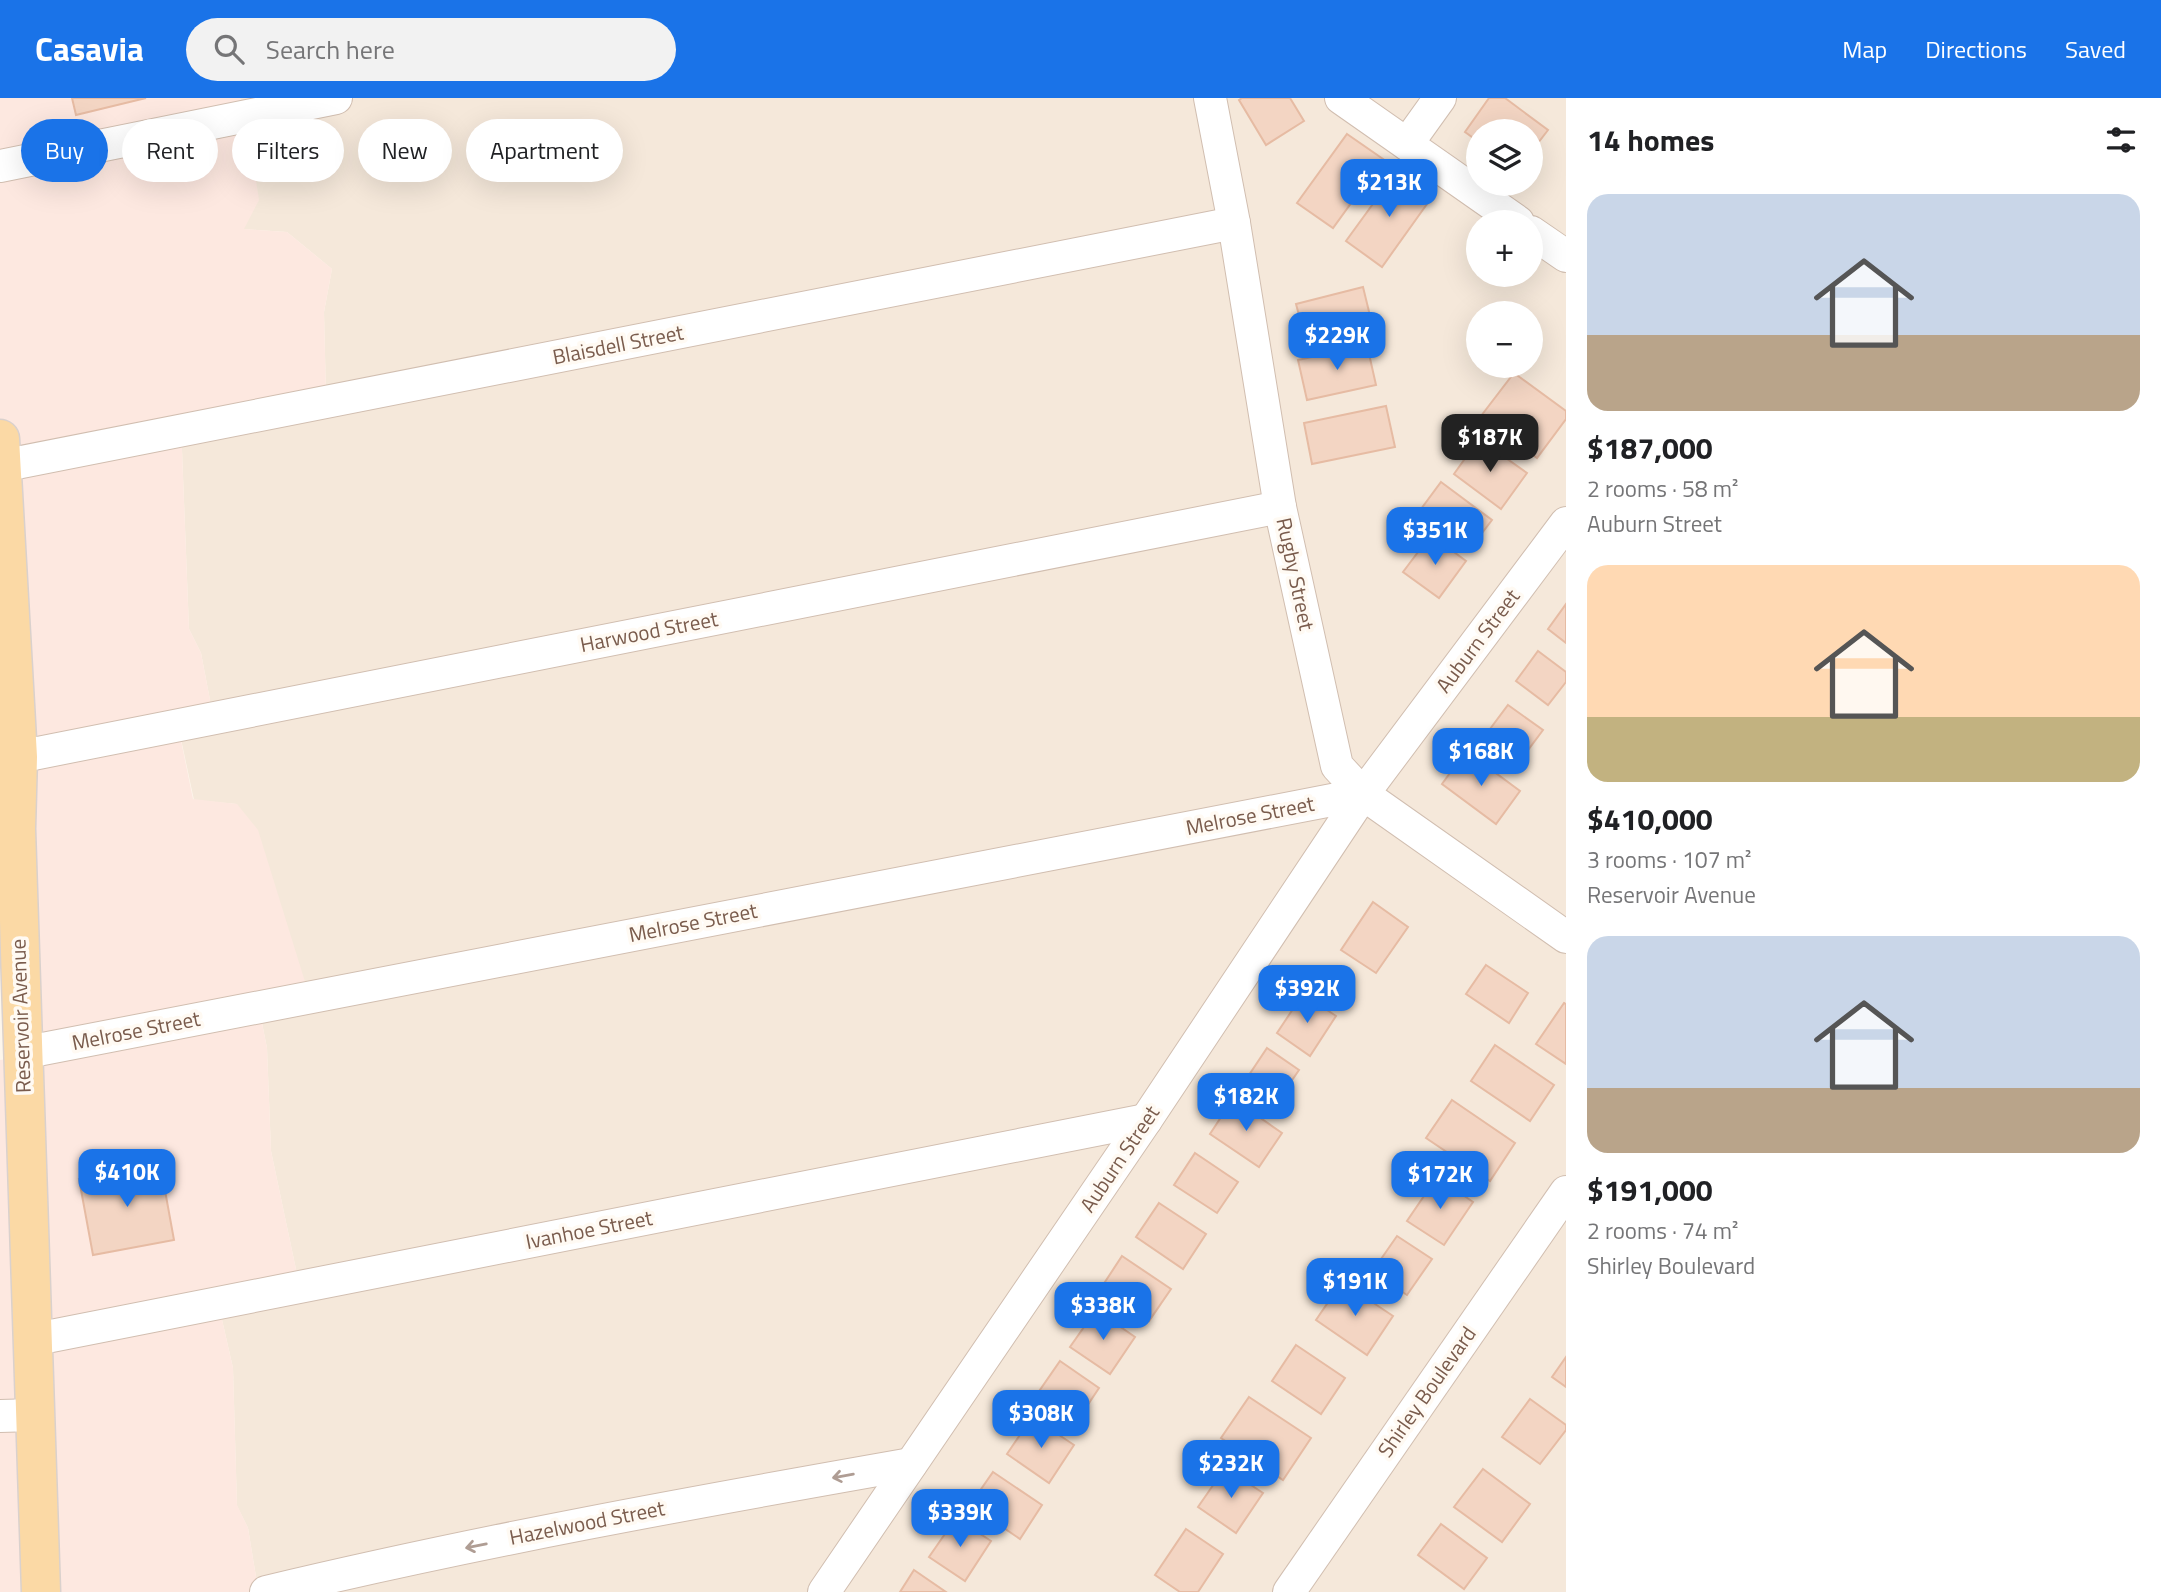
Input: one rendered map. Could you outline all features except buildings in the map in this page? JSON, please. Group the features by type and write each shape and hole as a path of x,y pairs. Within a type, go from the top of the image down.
{"main road":[{"name":"Reservoir Avenue","path":"1,453 8,718 18,757 16,829 31,1340 17,1415 41,1592"}],"street":[{"path":"0,166 336,98"},
{"name":"Rugby Street","path":"1210,98 1234,223 1280,506 1337,766 1363,794 1566,937"},
{"path":"1341,98 1501,210"},
{"path":"1407,144 1440,98"},
{"name":"Blaisdell Street","path":"1,453 1234,223"},
{"path":"1543,240 1566,256"},
{"name":"Harwood Street","path":"18,757 1280,506"},
{"name":"Auburn Street","path":"824,1592 1146,1120 1363,794 1566,523"},
{"name":"Melrose Street","path":"22,1053 1363,794"},
{"name":"Ivanhoe Street","path":"31,1340 1146,1120"},
{"name":"Shirley Boulevard","path":"1289,1592 1566,1192"},
{"name":"Hazelwood Street","path":"266,1592 365,1568 696,1502 911,1464"}],"shaded area":[{"path":"0,98 240,98 246,119 232,119 232,182 256,182 259,200 244,229 287,232 332,269 324,312 326,397 181,425 189,629 201,653 210,700 210,716 178,726 193,799 237,804 258,830 306,985 258,1003 267,1048 271,1151 297,1274 218,1302 233,1368 237,1505 248,1528 258,1589 248,1592 0,1592 0,1060 17,1058 0,603"},
{"path":"240,98 1566,98 1566,1592 248,1592 258,1589 248,1528 237,1506 233,1368 218,1302 297,1274 271,1151 267,1048 258,1003 237,804 194,800 178,725 210,716 210,700 201,653 189,629 181,424 326,396 324,312 332,269 287,232 243,229 244,182 344,182 344,119 246,119"}]}
